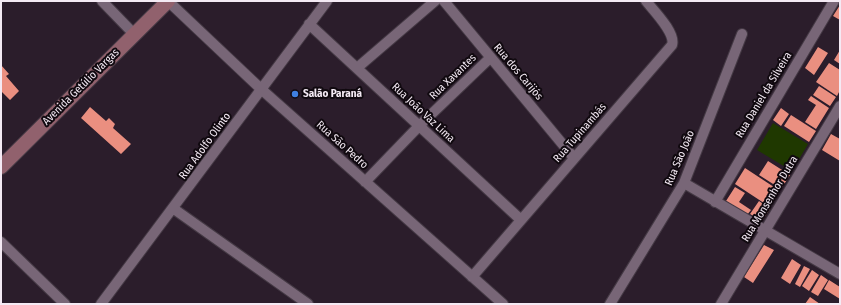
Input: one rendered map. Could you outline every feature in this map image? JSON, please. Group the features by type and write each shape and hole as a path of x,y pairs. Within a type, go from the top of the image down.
{"main road":[{"name":"Avenida Getúlio Vargas","path":"1,167 134,34 170,3"}],"street":[{"path":"102,1 134,34"},
{"name":"Rua Adolfo Olinto","path":"101,304 174,209 327,1"},
{"path":"357,68 435,1"},
{"name":"Rua dos Carijós","path":"444,1 574,158"},
{"name":"Rua Tupinambás","path":"472,277 672,45 673,41 670,32 646,1"},
{"name":"Rua Daniel da Silveira","path":"715,202 834,1"},
{"name":"Rua São Pedro","path":"170,3 261,89 503,304"},
{"name":"Rua João Vaz Lima","path":"309,24 521,220"},
{"name":"Rua São João","path":"610,304 684,183 742,34"},
{"name":"Rua Xavantes","path":"365,182 490,58"},
{"name":"Rua Monsenhor Dutra","path":"721,304 840,106"},
{"path":"684,183 840,274"},
{"path":"174,209 308,304"},
{"path":"1,242 65,304"}],"green space":[{"path":"773,123 808,144 792,171 757,150"}],"building":[{"path":"840,5 840,20 833,16"},
{"path":"818,47 828,53 814,75 805,68"},
{"path":"840,50 840,64 834,60"},
{"path":"829,63 840,70 840,90 837,96 816,82"},
{"path":"1,65 9,74 6,76 19,91 10,100 1,91"},
{"path":"819,86 836,97 830,106 813,95"},
{"path":"811,96 829,108 816,129 805,122 816,105 808,100"},
{"path":"90,107 106,121 109,118 115,124 113,128 131,144 121,154 81,118"},
{"path":"781,108 789,114 781,126 773,120"},
{"path":"791,115 816,131 809,142 784,126"},
{"path":"831,134 840,139 840,161 822,150"},
{"path":"768,161 790,175 781,189 759,175"},
{"path":"745,168 780,191 770,207 735,184"},
{"path":"735,187 745,193 739,202 751,210 747,215 726,201"},
{"path":"759,201 770,209 762,221 750,214"},
{"path":"764,245 774,250 753,283 744,277"},
{"path":"792,259 801,265 790,284 781,278"},
{"path":"804,266 810,269 800,287 795,284"},
{"path":"812,270 819,275 809,291 802,286"},
{"path":"821,275 828,280 818,296 811,292"},
{"path":"829,280 840,287 840,299 824,289"},
{"path":"810,297 820,304 805,304"}],"place":[{"name":"Salão Paraná","path":"295,94"}]}
